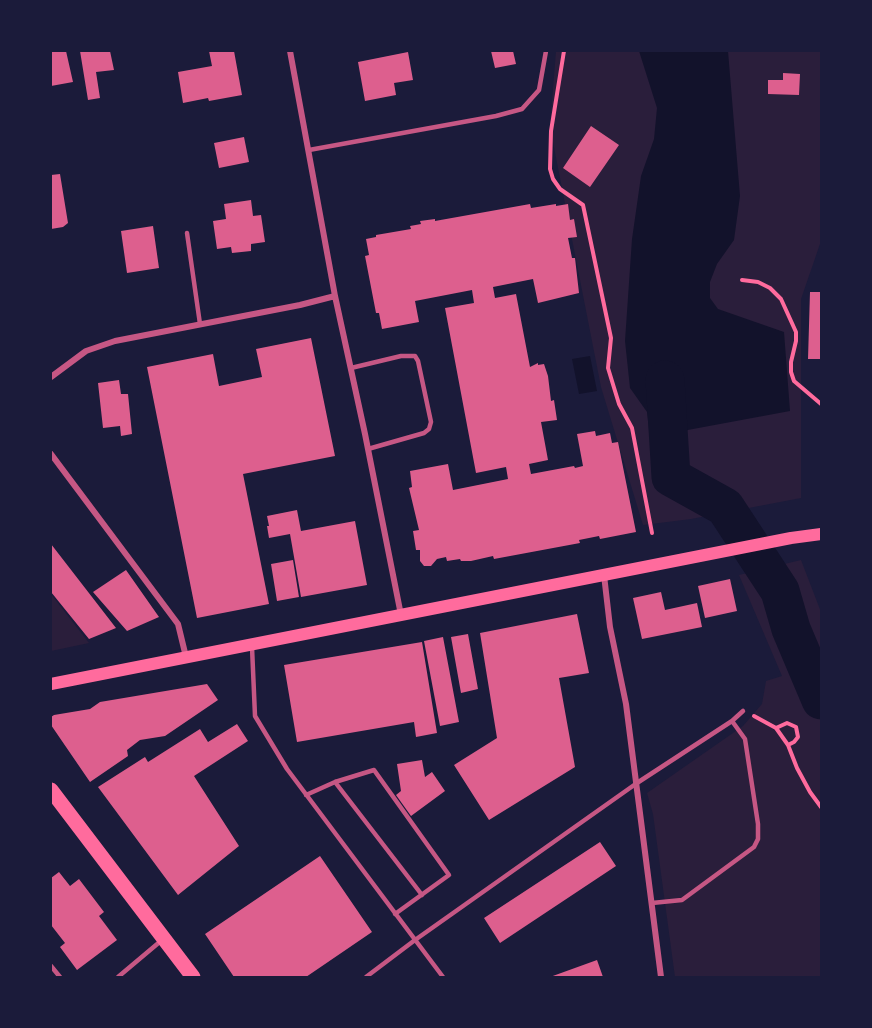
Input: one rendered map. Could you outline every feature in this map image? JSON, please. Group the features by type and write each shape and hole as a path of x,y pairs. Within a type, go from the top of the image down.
{"main road":[{"path":"51,684 791,538 821,534"},
{"path":"51,790 193,977"}],"street":[{"path":"290,51 335,296 401,615"},
{"path":"51,376 95,346 335,296"},
{"path":"51,454 178,624 186,657"},
{"path":"604,575 610,627 626,704 661,977"}],"lane":[{"path":"309,150 496,116 522,109 539,90 546,51"},
{"path":"187,233 200,324"},
{"path":"351,368 411,355 418,361 431,422 429,429 420,435 368,449"},
{"path":"252,644 255,716 287,769 443,977"},
{"path":"366,977 637,783 732,721 743,711"},
{"path":"652,903 682,900 754,847 758,839 758,824 745,739 732,721"},
{"path":"306,795 336,782 374,770 449,875 395,914"},
{"path":"336,782 422,895"},
{"path":"118,977 164,938"},
{"path":"51,966 60,977"},
{"path":"373,971 377,977"}],"path":[{"path":"564,51 551,131 550,169 560,189 583,205 611,338 608,368 619,404 632,428 652,532"},
{"path":"742,280 758,282 770,288 781,299 789,312 796,332 791,362 794,381 821,404"},
{"path":"743,711 776,728 788,745 810,792 821,807"},
{"path":"757,724 764,721"},
{"path":"776,728 787,723 796,727 798,737 788,745"}],"shaded area":[{"path":"556,51 821,51 821,241 801,299 801,498 691,519 643,525 601,387 550,127"},
{"path":"639,51 728,51 740,196 734,240 717,264 710,282 710,298 718,309 784,332 790,411 650,437 647,412 630,388 625,341 632,239 641,176 654,139 657,108"},
{"path":"590,356 597,391 579,394 572,359"},
{"path":"801,560 821,612 821,977 675,977 653,814 647,793 743,726 762,704 766,681 782,676 739,575"},
{"path":"51,594 89,643 51,651"}],"building":[{"path":"51,51 66,51 73,82 51,86"},
{"path":"80,51 110,51 114,70 96,72 100,98 88,100"},
{"path":"209,51 234,51 242,95 183,103 178,72 212,66"},
{"path":"491,51 513,51 516,64 495,68"},
{"path":"408,52 413,80 394,83 396,95 365,101 358,62"},
{"path":"783,73 800,74 799,95 768,94 768,80 783,80"},
{"path":"591,126 619,145 590,187 563,168"},
{"path":"244,137 249,162 219,168 214,143"},
{"path":"60,174 68,223 63,227 51,229 51,175"},
{"path":"251,200 253,216 261,215 265,242 251,244 251,251 232,253 231,247 217,249 213,221 226,219 224,204"},
{"path":"530,204 531,208 568,204 570,220 574,219 577,237 568,238 572,258 575,258 579,293 538,303 533,279 493,287 495,298 516,294 530,367 538,363 538,365 544,364 551,401 554,400 557,420 541,422 548,460 529,464 531,474 583,466 577,434 595,431 596,436 610,433 612,443 618,442 636,532 600,539 599,536 579,540 580,543 494,559 493,556 471,561 460,559 447,561 446,557 437,559 431,566 424,566 420,561 420,550 416,550 413,531 419,530 409,488 412,487 410,471 448,464 453,490 508,479 506,467 476,473 445,308 474,303 472,290 415,301 419,322 382,329 379,313 376,313 365,256 369,255 366,239 411,229 410,226 421,224 420,221 435,219 435,221"},
{"path":"153,226 159,268 127,273 121,231"},
{"path":"810,292 821,292 821,359 808,359"},
{"path":"311,338 335,456 243,474 269,604 197,618 147,367 213,354 219,386 262,377 256,349"},
{"path":"119,380 121,394 128,394 132,434 121,436 120,426 103,428 98,383"},
{"path":"297,510 301,531 355,521 367,585 301,597 290,534 269,538 267,526 269,526 267,516"},
{"path":"51,544 116,628 89,639 51,592"},
{"path":"293,560 299,597 277,601 271,564"},
{"path":"126,570 159,617 127,631 93,592"},
{"path":"730,579 737,611 705,618 698,586"},
{"path":"661,592 665,610 697,603 702,627 642,639 633,598"},
{"path":"577,614 589,673 559,678 575,767 489,820 454,765 497,738 480,633"},
{"path":"468,634 478,689 461,693 451,637"},
{"path":"443,637 459,722 440,726 424,641"},
{"path":"422,642 437,733 416,737 414,722 297,742 284,665"},
{"path":"207,684 218,700 165,736 140,740 127,750 128,756 90,782 51,725 51,717 54,715 90,709 100,702"},
{"path":"237,724 248,741 194,776 239,846 178,895 98,787 145,757 148,762 200,729 208,742"},
{"path":"422,760 425,777 432,772 445,791 411,816 396,795 401,791 397,764"},
{"path":"600,842 616,866 500,943 484,918"},
{"path":"320,856 372,932 306,977 234,977 205,934"},
{"path":"59,872 70,886 79,879 104,912 99,916 117,940 77,970 60,947 65,943 51,925 51,878"},
{"path":"597,960 603,977 550,977"}],"waterway":[{"path":"665,380 671,477 725,507 780,591 791,629 821,700"}]}
